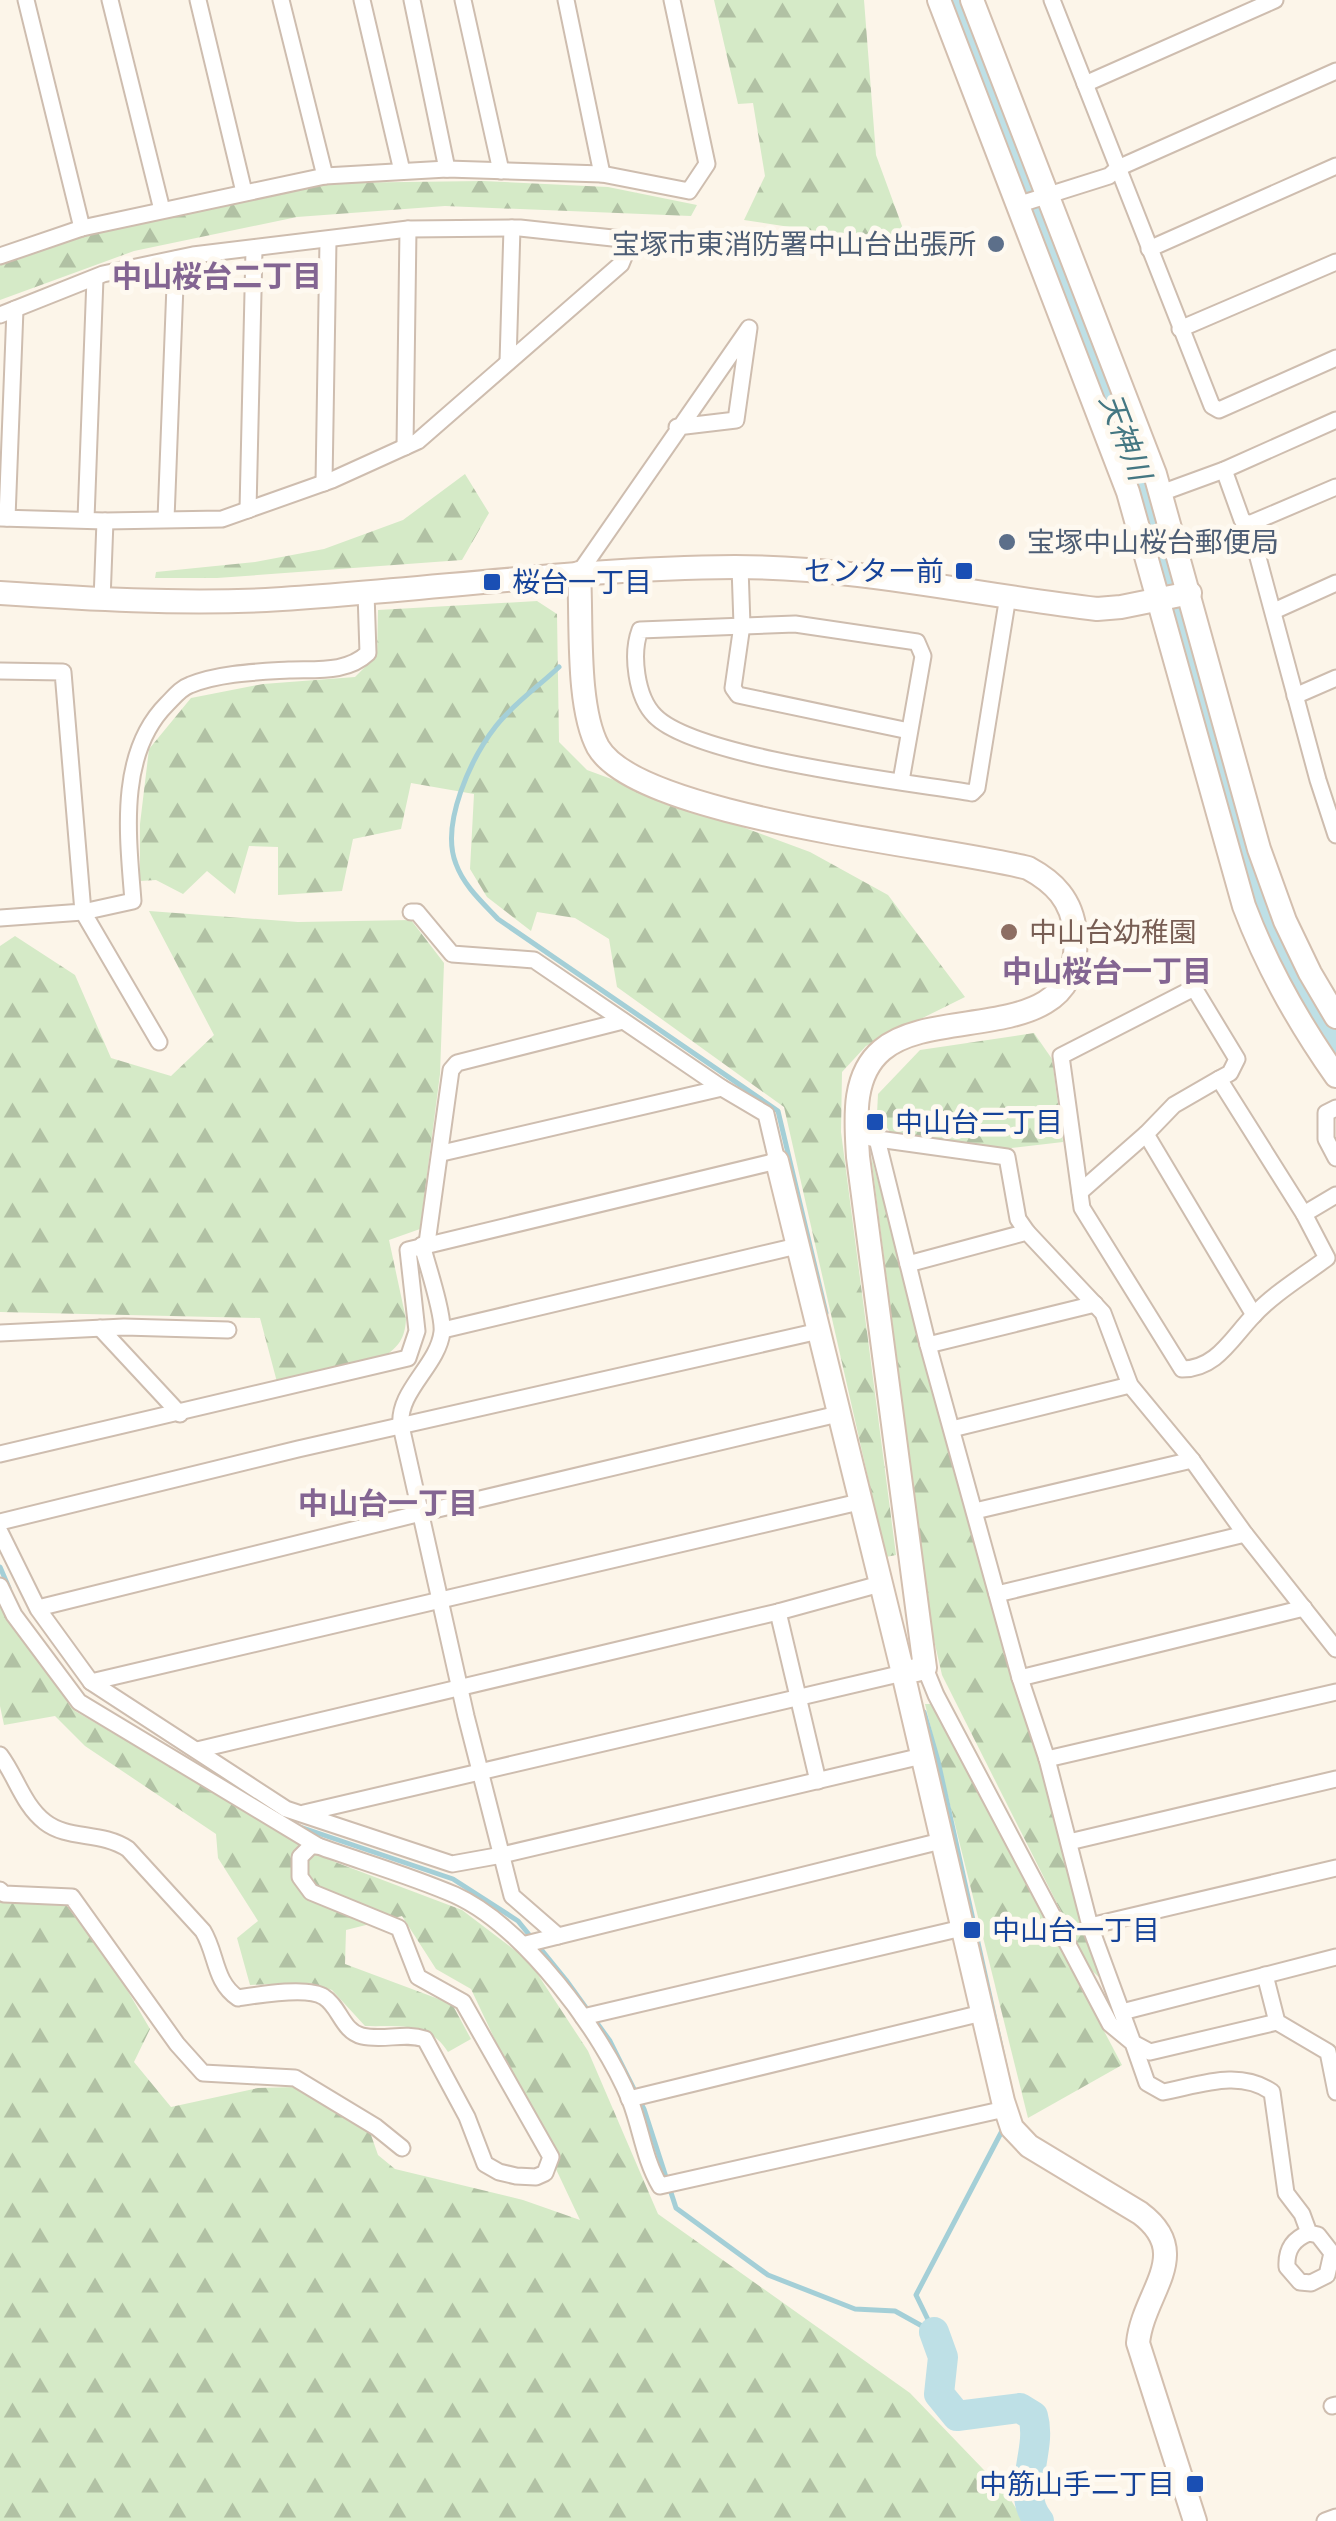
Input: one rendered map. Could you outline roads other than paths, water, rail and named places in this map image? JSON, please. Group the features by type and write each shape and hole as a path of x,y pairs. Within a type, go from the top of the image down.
{"street":[{"path":"26,0 82,228"},
{"path":"110,0 162,210"},
{"path":"198,0 244,192"},
{"path":"282,0 325,176"},
{"path":"362,0 402,170"},
{"path":"412,0 447,169"},
{"path":"463,0 501,170"},
{"path":"566,0 602,174"},
{"path":"0,236 2,255 82,228 244,192 325,176 402,170 602,174 689,191 707,164 672,0"},
{"path":"939,0 1018,205 1085,332 1162,493 1174,596 1216,812 1260,949 1301,1026 1336,1076"},
{"path":"972,0 1048,193 1128,492 1174,596 1285,920 1336,1018"},
{"path":"1085,84 1275,0"},
{"path":"1054,1 1212,406 1220,410 1336,358"},
{"path":"1018,205 1109,176 1118,168 1336,71"},
{"path":"1149,249 1336,166"},
{"path":"508,362 512,228"},
{"path":"512,228 631,240 621,264 418,442 324,483 222,518 106,522 4,518 8,312 95,278 176,258 408,229 512,228"},
{"path":"405,447 408,229"},
{"path":"324,483 328,240"},
{"path":"248,510 254,249"},
{"path":"166,519 176,258"},
{"path":"1180,329 1336,262"},
{"path":"86,520 95,278"},
{"path":"678,427 736,420 749,328 678,427 578,573 587,716 600,751 625,772 715,807 1028,868 1046,878 1070,907 1075,929 1074,953 1058,991 1024,1012 898,1038 872,1060 858,1093 867,1138 922,1756 982,2013 1012,2128 1029,2146 1140,2213 1154,2224 1165,2242 1166,2265 1140,2323 1138,2344 1195,2521"},
{"path":"1162,493 1336,420"},
{"path":"1224,470 1242,520 1249,524 1336,835"},
{"path":"1249,524 1336,487"},
{"path":"102,600 106,522"},
{"path":"0,593 102,600 263,600 578,573 740,567 879,576 1097,608 1122,608 1174,596"},
{"path":"740,567 742,625 733,688 738,695 909,731"},
{"path":"1274,611 1336,583"},
{"path":"0,918 83,912 134,902 127,825 138,745 160,711 186,686 216,678 354,666 368,653 366,593"},
{"path":"901,781 923,656 917,642 795,624 640,630 635,644 642,695 655,717 688,736 744,754 901,781 972,792 977,788 1008,596"},
{"path":"0,671 63,672 83,912 160,1042"},
{"path":"1296,696 1336,678"},
{"path":"1318,780 1336,772"},
{"path":"1216,812 1248,805"},
{"path":"411,912 418,912 452,954 534,960 766,1114 880,1584 914,1670 936,1694 1110,2024 1150,2052 1277,2022 1332,2051 1336,2092"},
{"path":"1080,1192 1174,1105 1219,1079 1230,1073 1237,1059 1194,988 1061,1056 1082,1208 1182,1369 1200,1369 1238,1336 1254,1314 1327,1258 1304,1214 1219,1079"},
{"path":"558,1936 512,1896 459,1685 400,1413 431,1362 443,1330 425,1244 442,1153 451,1070 457,1063 622,1021"},
{"path":"442,1153 722,1088"},
{"path":"1336,1108 1326,1113 1326,1138 1336,1158"},
{"path":"1146,1134 1254,1314"},
{"path":"867,1138 1007,1158 1018,1219 1102,1313 1130,1385 1336,1649"},
{"path":"867,1138 908,1264 1090,1926 1147,2083 1163,2092 1238,2078 1256,2081 1272,2092 1286,2193 1302,2214 1309,2233"},
{"path":"0,1454 408,1358 417,1331 408,1250 777,1162"},
{"path":"1304,1214 1336,1196"},
{"path":"908,1264 1027,1232"},
{"path":"443,1330 797,1246"},
{"path":"928,1345 1095,1304"},
{"path":"100,1328 180,1414"},
{"path":"0,1333 100,1328 228,1330"},
{"path":"0,1521 819,1332"},
{"path":"952,1429 1130,1385"},
{"path":"38,1608 838,1414"},
{"path":"975,1511 1192,1460"},
{"path":"91,1682 859,1502"},
{"path":"0,1532 38,1608 91,1682 286,1809 452,1864 922,1756"},
{"path":"997,1594 1245,1534"},
{"path":"197,1750 778,1612 880,1584"},
{"path":"0,1586 14,1615 79,1702 318,1846 458,1896 526,1944 583,2017 629,2099 651,2172 660,2186 1005,2109"},
{"path":"1020,1678 1304,1608"},
{"path":"778,1612 818,1781"},
{"path":"304,1814 914,1670"},
{"path":"1047,1759 1336,1692"},
{"path":"1,1752 18,1788 46,1823 64,1832 114,1840 128,1849 203,1931 213,1946 219,1978 230,1992 238,1998 302,1991 324,1996 351,2031 362,2036 412,2034 425,2040 467,2117 485,2164 516,2176 536,2177 545,2173 551,2158 463,2002 418,1976 398,1928 311,1892 300,1877 300,1856 311,1846 318,1846"},
{"path":"1069,1842 1336,1779"},
{"path":"526,1944 942,1841"},
{"path":"1090,1926 1336,1868"},
{"path":"0,1890 4,1894 72,1897 176,2044 202,2073 295,2078 402,2148"},
{"path":"583,2017 962,1928"},
{"path":"1122,2012 1336,1957"},
{"path":"1265,1975 1277,2022"},
{"path":"629,2099 982,2013"},
{"path":"1325,2521 1336,2517"}],"waterway":[{"name":"天神川","path":"956,0 1144,485 1257,893 1297,985 1336,1047"},
{"path":"559,667 503,718 486,739 468,773 452,830 459,872 498,919 778,1111 826,1313"},
{"path":"0,1567 9,1588"},
{"path":"924,1712 1014,2106"},
{"path":"300,1827 453,1879 518,1921 610,2041 644,2109 676,2208 768,2275 855,2309 895,2311 931,2331"},
{"path":"934,2332 916,2295 1003,2129"},
{"path":"934,2332 943,2357 939,2394 957,2416 1020,2408 1033,2416 1035,2443 1029,2497 1039,2521"}],"place":[{"name":"宝塚市東消防署中山台出張所","path":"996,244"},
{"name":"宝塚中山桜台郵便局","path":"1007,542"},
{"name":"センター前","path":"964,571"},
{"name":"桜台一丁目","path":"492,582"},
{"name":"中山台幼稚園","path":"1009,932"},
{"name":"中山台二丁目","path":"875,1122"},
{"name":"中山台一丁目","path":"972,1930"},
{"name":"中筋山手二丁目","path":"1195,2484"}],"district":[{"name":"中山桜台二丁目","path":"217,277"},
{"name":"中山桜台一丁目","path":"1107,972"},
{"name":"中山台一丁目","path":"388,1504"}]}
